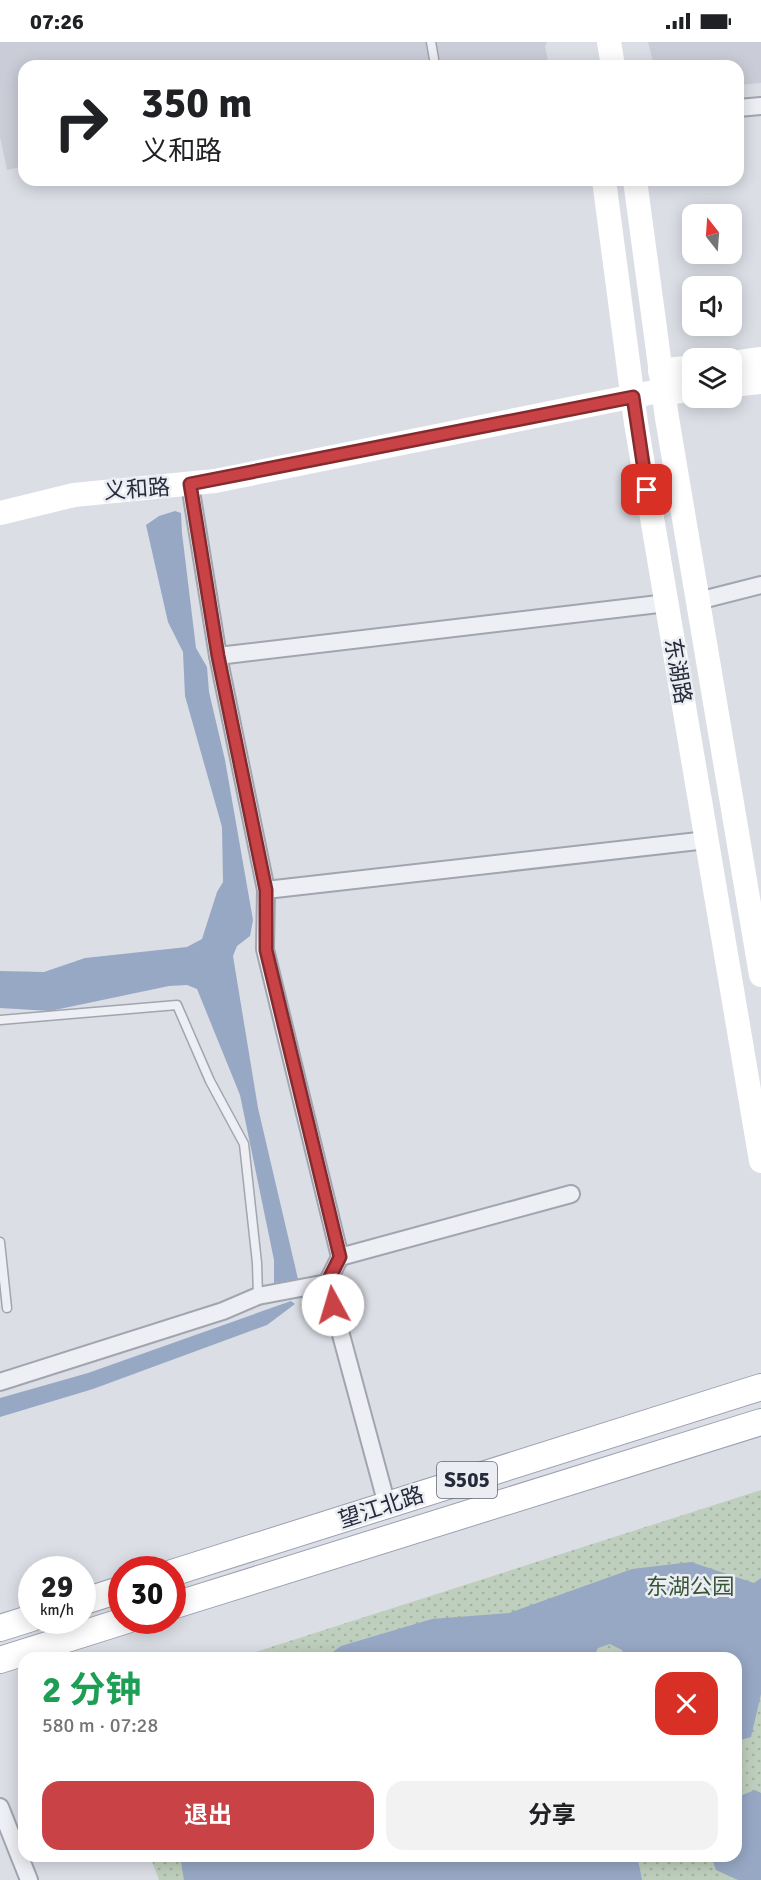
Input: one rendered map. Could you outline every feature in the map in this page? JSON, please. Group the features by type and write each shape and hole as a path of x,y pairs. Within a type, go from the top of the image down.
{"main road":[{"path":"593,42 596,60"},
{"path":"609,42 612,60"},
{"name":"东湖路","path":"605,186 633,397 761,1161"},
{"name":"东湖路","path":"636,186 662,385 698,601 749,878 761,975"},
{"path":"742,362 761,359"},
{"path":"662,385 682,373"},
{"path":"742,384 761,382"},
{"path":"662,385 682,388"},
{"name":"义和路","path":"0,513 74,495 190,484 633,397 662,385"},
{"name":"望江北路","path":"186,1569 761,1387"},
{"name":"望江北路","path":"186,1602 761,1422"},
{"path":"0,1628 18,1622"},
{"path":"26,1652 108,1626"},
{"path":"0,1660 18,1654"}],"street":[{"path":"744,107 761,106"},
{"path":"190,484 218,656 266,890 266,950 340,1257 327,1283 387,1505"},
{"path":"698,601 761,585"},
{"path":"218,656 667,603"},
{"path":"266,890 707,840"},
{"path":"340,1257 571,1194"},
{"path":"0,1382 223,1311 258,1296 327,1283"},
{"path":"0,1807 18,1852"},
{"path":"22,1862 29,1880"}],"lane":[{"path":"430,42 434,59"},
{"path":"0,1020 177,1005 210,1081 244,1144 257,1263 258,1296"},
{"path":"0,1242 7,1308"}],"shaded area":[{"path":"0,42 547,42 545,46 548,60 18,60 18,167 7,170 0,137"},
{"path":"648,42 761,42 761,83 744,84 744,60 652,60"}],"green space":[{"name":"东湖公园","path":"761,1490 761,1880 159,1880 152,1862 742,1862 742,1652 256,1652"}],"water":[{"path":"175,511 181,513 196,648 207,667 209,692 225,760 253,920 250,936 237,946 233,956 258,1108 298,1279 274,1283 274,1260 240,1095 197,989 187,985 169,986 50,1011 0,1008 0,971 44,972 85,958 187,947 202,939 217,892 223,882 222,827 185,696 183,652 168,622 146,525 159,516"},
{"path":"291,1301 295,1304 267,1325 93,1389 0,1417 0,1398 88,1373"},
{"path":"691,1562 754,1583 761,1578 761,1694 751,1737 742,1740 742,1652 623,1652 610,1644 598,1648 596,1652 333,1652 341,1646 432,1619 509,1613 632,1569"},
{"path":"755,1790 761,1793 761,1880 738,1880 716,1870 713,1862 742,1862 742,1795"},
{"path":"181,1862 638,1862 642,1880 184,1880"}],"route":[{"path":"333,1305 327,1283 340,1257 266,950 266,890 218,656 190,484 215,481 633,397 647,490"}]}
